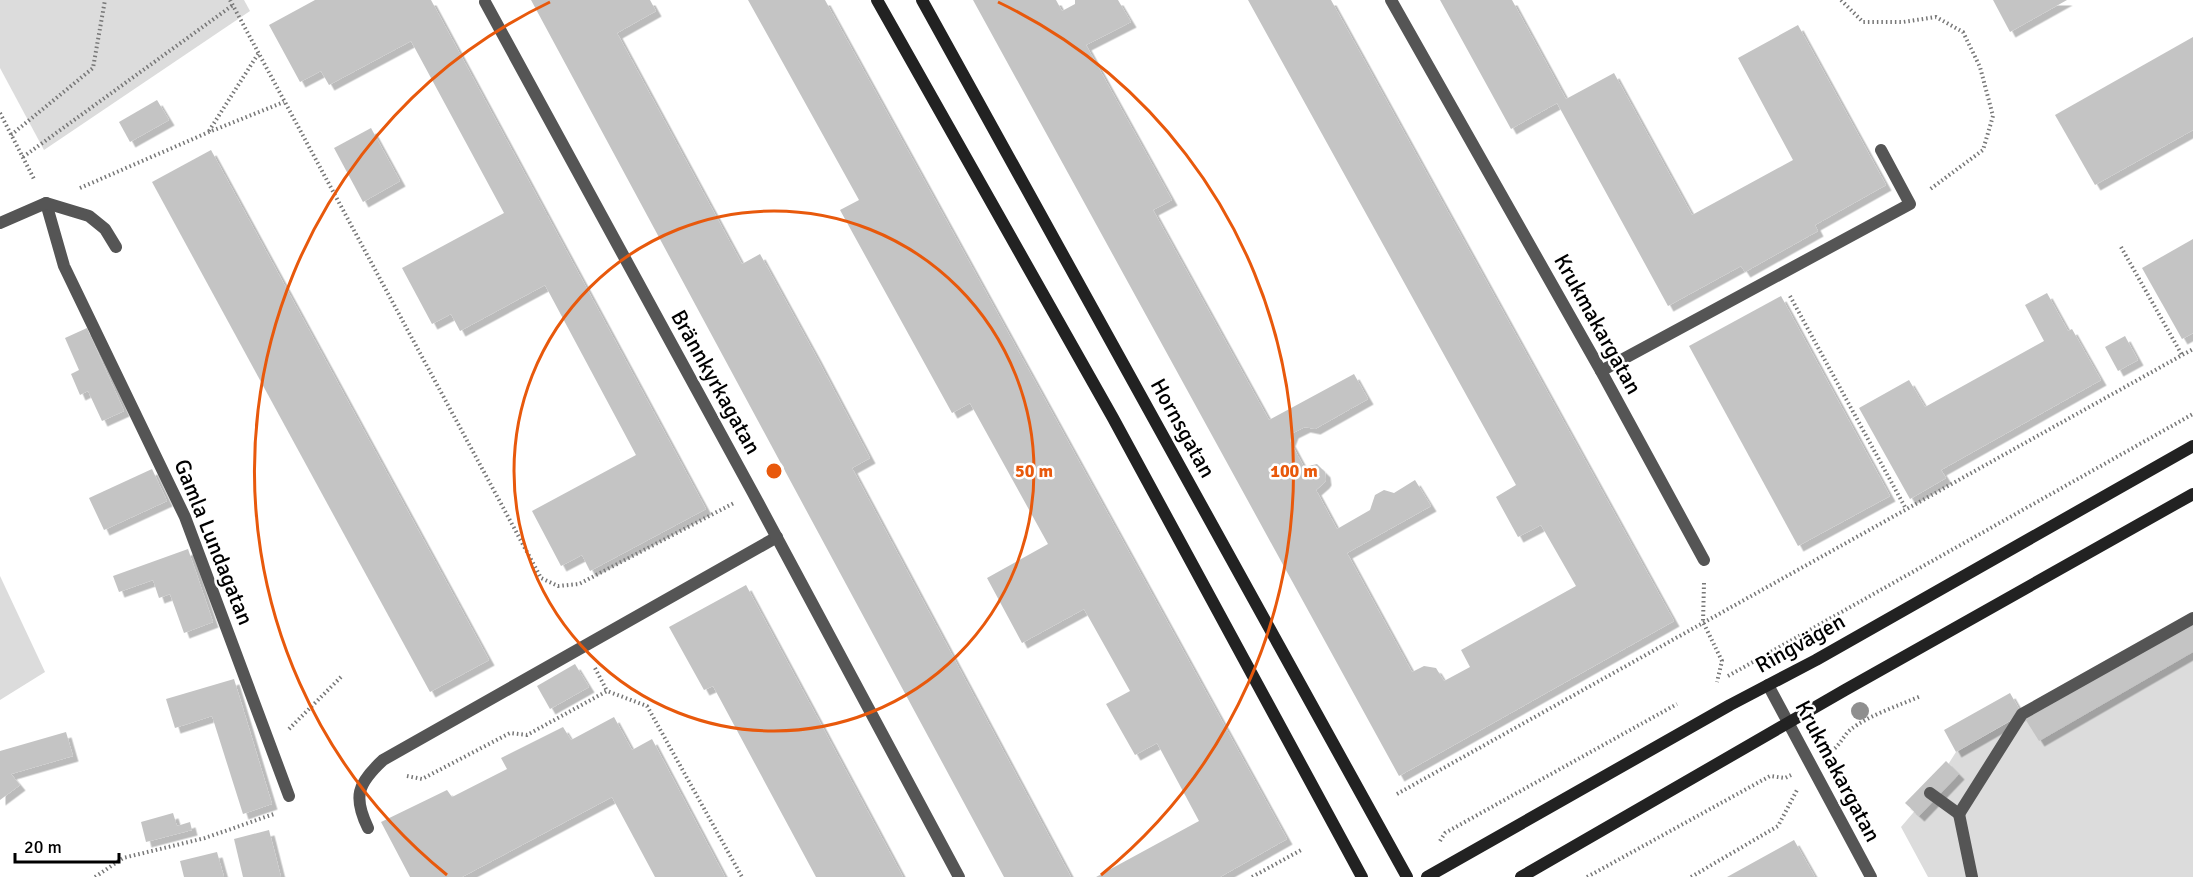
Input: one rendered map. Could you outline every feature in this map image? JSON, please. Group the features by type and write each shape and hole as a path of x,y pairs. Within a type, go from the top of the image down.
{"street":[{"path":"877,0 1113,418 1362,877"},
{"name":"Hornsgatan","path":"922,0 1407,877"},
{"name":"Krukmakargatan","path":"1391,0 1601,371 1704,560"},
{"name":"Brännkyrkagatan","path":"485,2 777,537 959,877"},
{"path":"1601,371 1910,204 1881,150"},
{"path":"0,223 46,203 89,216 105,229 116,248"},
{"name":"Gamla Lundagatan","path":"46,203 64,266 185,518 289,796"},
{"name":"Ringvägen","path":"1427,877 2193,446"},
{"path":"1521,877 2193,494"},
{"path":"368,828 359,810 360,788 369,772 383,760 777,537"},
{"path":"1959,814 2022,714 2193,618"},
{"name":"Krukmakargatan","path":"1768,685 1871,877"},
{"path":"1930,793 1959,814 1972,877"}],"path":[{"path":"11,135 93,68 105,0"},
{"path":"230,0 541,578 558,586 579,584 753,493"},
{"path":"1841,0 1863,22 1903,22 1936,18 1964,32 1980,68 1993,116 1983,150 1910,204"},
{"path":"23,157 233,6"},
{"path":"209,132 258,53"},
{"path":"0,113 46,203 284,102"},
{"path":"2121,247 2182,356"},
{"path":"1778,274 1906,509"},
{"path":"1397,794 2193,349"},
{"path":"1707,688 2193,414"},
{"path":"1704,560 1703,622 1722,661 1717,682"},
{"path":"270,746 341,676"},
{"path":"422,779 510,733 527,735 607,691 647,706 742,877"},
{"path":"1587,877 1770,776 1785,778 1810,765 1836,749 1850,730 1879,714 1921,696"},
{"path":"1445,833 1686,699"},
{"path":"1691,877 1778,826 1810,765"},
{"path":"95,877 123,858 205,838 276,814 289,796"},
{"path":"1252,877 1303,849"}],"shaded area":[{"path":"0,0 244,0 250,11 44,150 0,68"},
{"path":"0,576 45,672 0,700"},
{"path":"2193,618 2193,877 1928,877 1901,827 1930,793 1956,752"}],"building":[{"path":"315,0 431,0 706,509 590,571 582,555 561,566 532,511 636,455 545,285 460,331 451,314 432,324 402,268 504,213 411,41 329,85 321,71 300,82 269,25"},
{"path":"531,0 650,0 656,11 617,33 742,264 760,254 816,356 870,458 852,468 1071,877 1004,877"},
{"path":"748,0 825,0 1287,839 1220,877 1096,877 1199,821 1157,743 1135,755 1106,704 1130,691 1084,609 1022,643 987,578 1048,544 970,403 952,413 840,210 859,200"},
{"path":"973,0 1056,0 1062,11 1075,4 1075,0 1118,0 1131,22 1086,45 1172,200 1153,210 1269,420 1354,374 1368,399 1315,429 1305,427 1293,433 1290,441 1304,467 1317,464 1325,472 1326,480 1316,490 1337,529 1370,510 1375,495 1384,490 1394,493 1415,480 1431,506 1347,553 1412,672 1424,666 1436,668 1444,681 1470,667 1461,650 1576,586 1541,525 1518,537 1496,497 1516,485 1248,0 1331,0 1674,621 1399,776"},
{"path":"1440,0 1512,0 1566,99 1614,73 1692,215 1793,160 1738,58 1798,25 1886,185 1815,225 1818,231 1745,272 1741,266 1668,306 1557,103 1511,129"},
{"path":"1993,0 2067,0 2010,32"},
{"path":"2193,37 2193,130 2095,185 2055,115"},
{"path":"157,100 169,120 130,142 119,122"},
{"path":"371,128 400,181 363,202 334,148"},
{"path":"211,150 489,660 430,692 152,182"},
{"path":"2193,239 2193,333 2182,339 2142,268"},
{"path":"2047,293 2068,331 2072,329 2101,380 1941,470 1946,478 1910,499 1859,408 1909,380 1925,407 2044,341 2025,305"},
{"path":"1781,296 1890,496 1798,546 1689,346"},
{"path":"87,328 124,411 102,421 88,391 80,395 71,374 79,370 65,338"},
{"path":"2125,336 2138,360 2118,371 2105,347"},
{"path":"152,469 167,501 104,530 89,498"},
{"path":"188,549 213,622 184,633 170,594 159,598 153,580 119,592 113,576"},
{"path":"746,585 903,877 816,877 713,686 704,690 669,627"},
{"path":"2193,618 2193,652 2039,741 2022,714"},
{"path":"575,664 589,687 550,709 537,686"},
{"path":"234,679 272,804 243,814 212,716 175,728 166,699"},
{"path":"2010,693 2022,714 1956,752 1944,730"},
{"path":"614,717 632,750 652,739 725,877 655,877 612,797 462,877 410,877 381,822 447,790 452,797 507,769 501,758 563,727 571,740"},
{"path":"66,732 73,756 11,774 20,785 0,800 0,751"},
{"path":"1946,761 1959,774 1919,816 1905,803"},
{"path":"173,813 177,826 190,822 192,830 146,842 141,822"},
{"path":"269,830 281,877 243,877 234,839"},
{"path":"1794,840 1815,877 1727,877"},
{"path":"217,852 224,877 184,877 180,861"}]}
